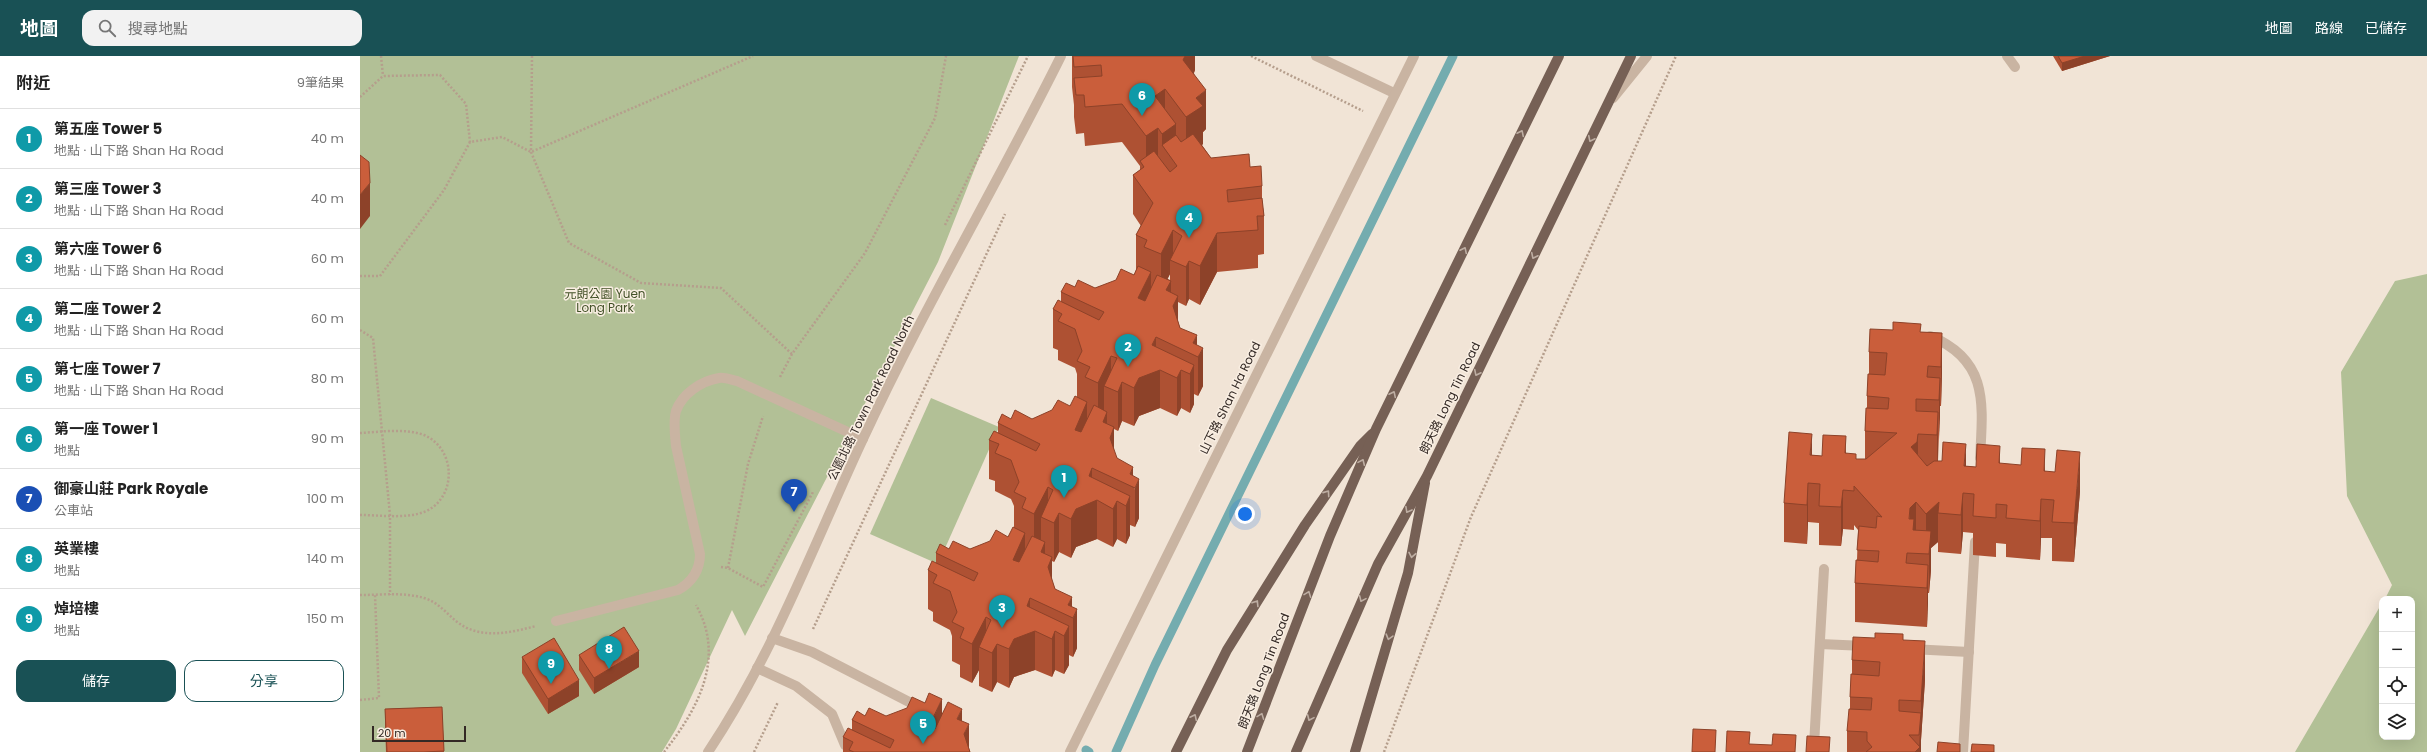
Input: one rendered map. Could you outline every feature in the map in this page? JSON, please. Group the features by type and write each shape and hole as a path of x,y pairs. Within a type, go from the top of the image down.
{"main road":[{"name":"朗天路 Long Tin Road","path":"1247,752 1330,536 1376,429 1559,56"},
{"name":"朗天路 Long Tin Road","path":"1296,752 1378,564 1426,476 1631,56"},
{"path":"1176,752 1227,650 1305,525 1360,446 1376,429"},
{"path":"1355,752 1408,573 1426,476"}],"street":[{"name":"公園北路 Town Park Road North","path":"708,752 735,712 772,638 863,439 1061,56"},
{"path":"1316,56 1394,93"},
{"name":"山下路 Shan Ha Road","path":"1070,752 1394,93 1414,56"},
{"path":"1608,104 1647,56"},
{"path":"2008,56 2015,67"},
{"path":"1930,336 1945,342 1958,352 1977,379 1982,395 1979,466"},
{"path":"556,621 678,590 692,580 700,565 700,554 676,446 676,411 687,394 703,383 720,378 737,382 770,395 863,439"},
{"path":"1963,752 1976,528"},
{"path":"1814,745 1824,569"},
{"path":"772,638 803,649 913,704"},
{"path":"1820,644 1875,647"},
{"path":"1898,648 1969,652"},
{"path":"757,668 796,686 832,714 845,745"}],"path":[{"path":"381,56 383,76"},
{"path":"532,56 531,152 569,243 641,283 721,288 792,354"},
{"path":"531,152 753,56"},
{"path":"763,587 728,568 748,464 770,395 792,354 865,253 935,118 946,56"},
{"path":"1250,56 1381,120"},
{"path":"1384,752 1471,517 1676,56"},
{"path":"360,97 383,76 440,75 466,104 470,142 444,190 380,276 360,276"},
{"path":"470,142 502,137 531,152"},
{"path":"803,649 1008,208"},
{"path":"360,330 373,338 390,515 390,595"},
{"path":"360,433 413,433 424,436 440,448 449,466 446,489 433,507 410,515 360,515"},
{"path":"664,752 685,724 698,699 705,678 709,652 709,640 703,617 685,586"},
{"path":"360,595 390,595 425,598 440,606 464,627 484,633 511,632 556,621"},
{"path":"360,700 379,698 375,595"},
{"path":"754,752 787,682"}],"green space":[{"name":"元朗公園 Yuen Long Park","path":"360,56 1019,56 938,262 745,636 732,610 676,729 662,752 360,752"},
{"path":"2427,274 2427,752 2295,752 2379,608 2379,740 2415,740 2415,596 2386,596 2392,585 2347,496 2341,372 2395,281"},
{"path":"931,398 999,427 938,564 870,534"}],"building":[{"path":"1073,56 1185,56 1183,60 1206,90 1196,98 1203,106 1186,117 1165,89 1155,96 1176,124 1162,134 1158,128 1146,136 1122,104 1085,107 1084,95 1076,95 1074,78 1102,76 1101,65 1074,67"},
{"path":"2058,56 2085,56 2062,63"},
{"path":"1193,134 1211,158 1249,154 1250,167 1261,166 1262,186 1227,190 1228,202 1262,198 1264,216 1257,216 1258,230 1217,233 1200,266 1189,261 1186,267 1170,260 1182,236 1173,230 1161,254 1144,247 1147,240 1136,235 1153,203 1133,175 1144,167 1140,161 1154,151 1170,172 1177,166 1162,145 1176,135 1181,142"},
{"path":"360,155 369,162 370,183 360,195"},
{"path":"1138,266 1151,272 1138,298 1145,301 1157,275 1171,281 1166,290 1178,296 1173,306 1180,328 1197,335 1193,343 1203,348 1198,357 1156,337 1152,345 1194,365 1190,374 1181,370 1177,378 1160,370 1139,378 1134,388 1122,382 1118,392 1104,386 1117,358 1111,356 1098,383 1085,377 1090,367 1077,361 1082,351 1075,329 1058,321 1062,314 1053,309 1058,300 1099,320 1104,312 1061,292 1066,283 1075,287 1078,280 1095,288 1116,280 1121,269 1134,275"},
{"path":"1893,322 1921,324 1920,332 1942,333 1941,367 1928,366 1927,377 1940,378 1939,400 1916,399 1916,411 1938,412 1937,435 1918,434 1917,442 1911,447 1927,466 1934,461 1942,461 1943,442 1966,444 1964,466 1976,467 1977,444 2000,446 1999,463 2021,465 2022,448 2045,449 2044,471 2055,472 2057,450 2080,452 2074,523 2052,522 2054,500 2041,499 2040,521 2006,518 2007,505 1996,504 1996,518 1973,516 1974,494 1963,493 1961,515 1938,513 1939,502 1926,514 1916,502 1910,508 1909,519 1914,519 1913,530 1931,531 1929,554 1907,553 1906,563 1928,565 1927,588 1855,583 1856,560 1878,562 1879,551 1857,550 1859,526 1876,528 1877,516 1882,517 1854,486 1854,491 1843,490 1841,507 1819,506 1820,484 1808,483 1807,505 1784,503 1789,432 1812,434 1810,455 1822,456 1823,435 1846,436 1845,453 1856,454 1856,459 1866,459 1897,433 1865,431 1866,408 1888,409 1889,398 1867,396 1868,374 1885,375 1887,353 1869,352 1870,329 1893,330"},
{"path":"1075,396 1087,402 1075,430 1081,432 1094,405 1107,412 1103,422 1114,427 1110,438 1117,458 1133,467 1130,474 1139,479 1135,488 1092,468 1089,476 1130,496 1126,506 1117,501 1113,509 1097,500 1076,509 1071,519 1059,513 1054,523 1041,517 1053,490 1048,487 1034,514 1022,508 1026,498 1014,492 1019,482 1011,460 995,453 999,444 989,440 994,431 1036,451 1040,444 998,423 1002,414 1011,419 1015,410 1032,419 1052,410 1058,400 1070,406"},
{"path":"1013,527 1025,533 1013,560 1019,562 1032,536 1045,542 1041,552 1052,557 1048,567 1055,589 1072,597 1068,605 1077,609 1073,618 1030,598 1027,606 1069,626 1064,636 1055,631 1052,639 1035,631 1014,639 1009,649 997,644 992,653 979,647 991,620 986,617 972,644 960,638 964,628 952,622 957,612 950,591 933,583 937,575 928,570 932,561 974,581 978,573 936,553 940,544 949,549 953,541 970,549 990,541 996,530 1008,537"},
{"path":"624,627 639,651 594,678 579,655"},
{"path":"1875,633 1903,634 1903,640 1925,641 1921,701 1899,700 1899,711 1921,713 1919,735 1909,735 1920,747 1915,752 1866,752 1872,747 1867,741 1867,732 1847,731 1849,709 1871,710 1872,698 1850,697 1851,674 1879,676 1880,662 1852,660 1853,637 1875,638"},
{"path":"554,638 579,680 548,699 522,657"},
{"path":"929,693 942,699 929,726 935,729 948,702 962,709 957,719 969,724 964,734 970,752 854,752 849,750 853,742 843,737 848,728 890,748 894,740 852,720 857,711 865,716 869,708 886,716 907,708 912,697 925,703"},
{"path":"442,707 444,751 387,752 385,709"},
{"path":"1693,729 1716,730 1715,752 1692,752"},
{"path":"1727,731 1750,732 1749,744 1772,745 1773,734 1796,735 1795,752 1726,752"},
{"path":"1807,736 1830,737 1829,752 1806,752"},
{"path":"1938,742 1960,744 1960,752 1937,752"},
{"path":"1972,744 1994,745 1994,752 1971,752"}],"waterway":[{"path":"1116,752 1155,665 1453,56"}],"place":[{"name":"第一座 Tower 1","path":"1142,116"},
{"name":"第二座 Tower 2","path":"1189,238"},
{"name":"第三座 Tower 3","path":"1128,367"},
{"name":"第五座 Tower 5","path":"1064,498"},
{"name":"御豪山莊 Park Royale","path":"794,512"},
{"name":"第六座 Tower 6","path":"1002,628"},
{"name":"英業樓","path":"609,669"},
{"name":"焯培樓","path":"551,684"},
{"name":"第七座 Tower 7","path":"923,744"}]}
